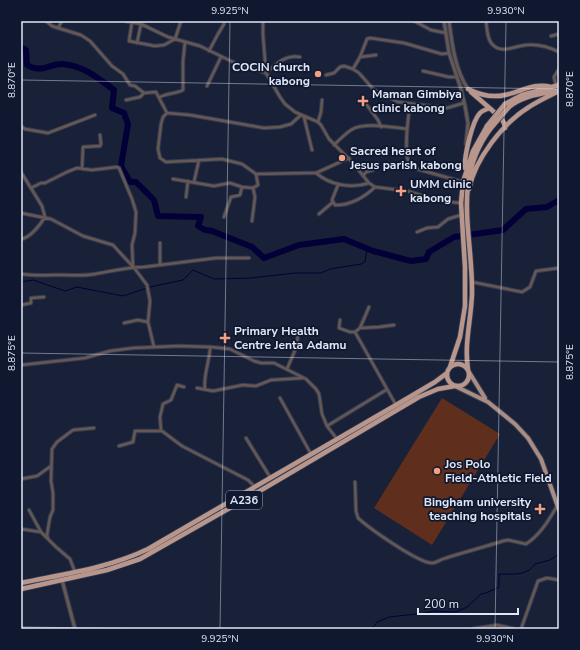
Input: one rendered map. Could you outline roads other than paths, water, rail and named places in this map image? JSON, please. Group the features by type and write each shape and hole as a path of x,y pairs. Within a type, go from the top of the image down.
{"highway":[{"path":"468,89 482,95 495,96 505,95 543,85 551,87"},
{"name":"A236","path":"21,583 109,564 140,553 337,440 435,382 447,373 460,337 465,311 466,283 461,203 465,171 473,151 489,127 507,106 522,95 551,87 558,88"},
{"path":"467,209 470,185 475,171 485,153 505,128 518,115 558,88"},
{"name":"A236","path":"507,106 522,99 558,88"},
{"path":"468,89 503,120 505,128"},
{"path":"465,171 466,156 477,118 480,112 489,108"},
{"name":"A236","path":"469,371 466,348 471,313 472,282 467,189 471,168 480,144 489,127"},
{"path":"447,373 450,383 456,387 466,384 470,377 469,371 466,367 459,364 450,367"},
{"name":"A236","path":"21,589 107,570 140,559 258,492 419,397 434,390 456,387"}],"main road":[{"path":"469,371 479,390 488,402 515,424 533,444 543,464 558,508"},
{"path":"456,387 488,402"}],"street":[{"path":"46,21 52,26 81,35 90,41 112,66 123,74 130,85 135,86 144,93"},
{"path":"58,28 62,21"},
{"path":"125,21 141,24 175,39 200,46 221,57 266,73"},
{"path":"132,22 128,41 155,46 164,45 175,39 181,21"},
{"path":"263,21 266,73 285,104 302,116 318,122 334,145 349,158 369,183 374,187 407,191 440,201 461,203"},
{"path":"414,21 431,30 446,33"},
{"path":"444,21 449,53 465,103 468,123 466,156"},
{"path":"449,21 453,52 460,74 468,89"},
{"path":"486,21 491,44 494,46 509,49 527,45 540,46 559,52"},
{"path":"138,43 141,24"},
{"path":"209,51 224,24"},
{"path":"551,36 559,34"},
{"path":"353,68 360,57 367,39 370,38 404,43 442,54 449,53"},
{"path":"160,97 165,94 180,92 183,90 183,61 185,42"},
{"path":"360,57 376,55"},
{"path":"266,73 291,56 300,57"},
{"path":"207,86 221,57"},
{"path":"326,75 334,73 340,67 344,66 353,68 374,90 398,102 447,108 465,103"},
{"path":"558,88 554,77 559,69"},
{"path":"423,71 457,77"},
{"path":"126,100 140,96 144,93 156,92 160,97 167,113"},
{"path":"318,122 322,100"},
{"path":"366,104 382,127"},
{"path":"410,104 407,129 407,155 410,167 463,182"},
{"path":"302,116 291,124 280,127 264,128 190,115 167,113 162,117 158,149 160,158 166,162 213,158 232,161 242,164 256,174 316,173 349,158"},
{"path":"21,126 26,129 48,133 95,115"},
{"path":"302,116 312,150"},
{"path":"334,145 351,130 357,127 407,129"},
{"path":"82,169 83,147 100,146 100,135"},
{"path":"194,182 199,160"},
{"path":"31,188 77,168 92,170 117,167 120,170 136,212 135,233 132,245 133,267"},
{"path":"363,176 366,172 373,170"},
{"path":"21,172 42,206 44,217 42,222 27,237 21,239"},
{"path":"316,173 325,180 338,185 361,185 369,183"},
{"path":"173,179 214,186 230,184 254,188 258,186 256,174"},
{"path":"186,197 188,181"},
{"path":"319,214 333,202 333,195 338,185"},
{"path":"224,217 231,197 240,195 242,187"},
{"path":"333,202 335,205 343,205 364,195 374,187"},
{"path":"252,221 255,197 254,188"},
{"path":"21,213 51,219 83,236 113,245 147,285 150,301 148,322 154,348"},
{"path":"417,232 427,228 438,227 448,219 462,215"},
{"path":"160,243 160,264"},
{"path":"21,274 75,276 96,274 133,267 216,258 249,258"},
{"path":"472,282 522,292 530,287 536,271 559,268"},
{"path":"21,305 31,304 31,298 44,297"},
{"path":"340,320 340,328 344,331 355,332 360,328 369,307"},
{"path":"124,323 138,320 148,322"},
{"path":"360,328 379,328 394,325"},
{"path":"287,369 296,348 299,330"},
{"path":"355,332 386,390 396,405"},
{"path":"206,390 204,380 209,360 210,347"},
{"path":"21,365 85,358 123,349 210,347 230,349 254,361 268,364 274,363 304,378 316,389 319,394 322,414 327,426 337,440"},
{"path":"197,388 213,391 243,385 256,386 272,380 304,378"},
{"path":"160,431 160,417 163,404 172,400 177,385 184,387"},
{"path":"327,426 386,390"},
{"path":"280,398 312,454"},
{"path":"48,538 47,535 50,517 53,510 52,449 57,442 73,430 94,428"},
{"path":"119,446 133,442 135,431 160,431 182,446 248,480 258,492"},
{"path":"246,438 271,478"},
{"path":"21,479 37,476 52,466"},
{"path":"354,482 356,511 358,518 415,557 432,563 502,541 508,540 526,544 532,540 548,522 558,508"},
{"path":"554,496 559,493"},
{"path":"29,510 41,532 70,559 75,572"},
{"path":"21,528 41,532"},
{"path":"521,629 538,582 547,578 559,580"},
{"path":"62,580 75,629"},
{"path":"472,629 497,625 515,629"}],"waterway":[{"path":"21,47 26,50 27,65 32,68 42,68 58,64 71,65 90,73 114,90 112,108 124,113 128,124 121,166 130,182 136,182 154,200 158,216 201,217 198,226 252,247 264,258 299,245 344,239 373,251 411,261 426,259 429,252 454,237 503,230 526,209 547,207 559,200"},
{"path":"21,282 33,280 65,291 77,287 123,296 150,287 183,280 193,270 214,279 251,278 295,273 321,273 330,269 365,262 367,248"},
{"path":"372,629 377,622 389,617 433,611 456,612 467,607 481,594 499,587 499,574 519,574 528,571 535,564 550,560 559,554"}],"place":[{"name":"COCIN church kabong","path":"318,74"},
{"name":"Maman Gimbiya clinic kabong","path":"363,101"},
{"name":"Sacred heart of Jesus parish kabong","path":"342,158"},
{"name":"UMM clinic kabong","path":"401,191"},
{"name":"Primary Health Centre Jenta Adamu","path":"225,338"},
{"name":"Jos Polo Field-Athletic Field","path":"437,471"},
{"name":"Bingham university teaching hospitals","path":"540,509"}]}
